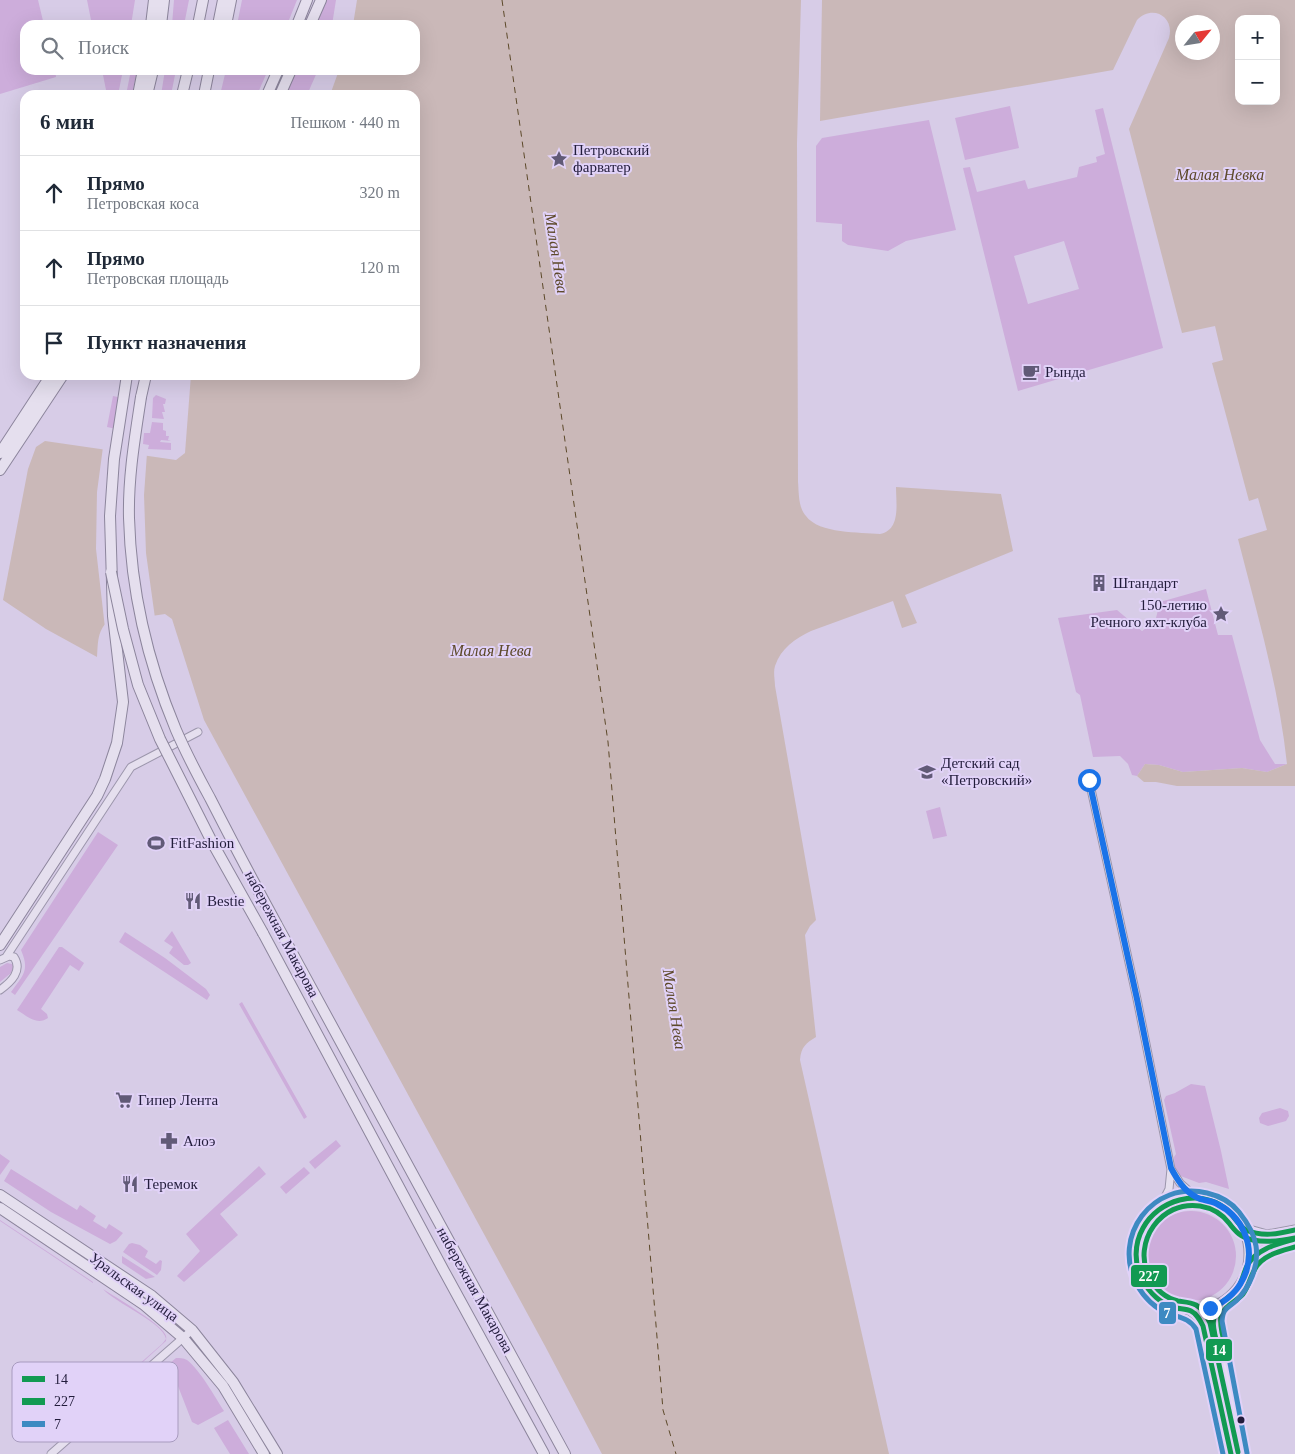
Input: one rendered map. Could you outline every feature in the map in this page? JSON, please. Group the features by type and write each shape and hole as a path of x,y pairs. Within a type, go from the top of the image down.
{"main road":[{"path":"152,20 154,0"},
{"path":"162,20 164,0"},
{"path":"199,20 203,0"},
{"path":"219,20 223,0"},
{"path":"227,20 231,0"},
{"path":"299,20 307,0"},
{"path":"312,20 321,0"},
{"path":"139,90 142,75"},
{"path":"148,90 151,75"},
{"path":"183,90 187,75"},
{"path":"205,90 208,75"},
{"path":"269,90 276,75"},
{"path":"282,90 289,75"},
{"path":"0,453 48,380"},
{"path":"0,470 60,380"},
{"name":"набережная Макарова","path":"126,380 114,459 110,516 112,572 123,630 138,685 160,739 212,842 544,1454"},
{"name":"набережная Макарова","path":"145,380 131,462 129,517 132,567 142,624 157,679 177,731 228,834 565,1454"},
{"path":"0,945 69,840 105,779 117,743 123,702 113,616 112,572"},
{"name":"Уральская улица","path":"0,1195 152,1296 192,1330 233,1382 277,1454"},
{"name":"Уральская улица","path":"0,1208 143,1304 183,1338 223,1386 264,1454"}],"street":[{"path":"3,958 132,767 198,732"},
{"path":"1089,780 1137,999 1171,1168 1169,1189 1159,1209"},
{"path":"0,990 12,980 18,969 14,958 3,958"},
{"path":"1171,1168 1180,1183 1196,1198"},
{"path":"1196,1198 1213,1202 1234,1216 1242,1228 1248,1246 1248,1265 1238,1288 1231,1295 1219,1304 1205,1309 1190,1310 1173,1307 1158,1299 1146,1286 1139,1270 1136,1254 1139,1236 1147,1221 1159,1209 1176,1200 1196,1198"},
{"path":"1242,1228 1267,1235 1295,1230"},
{"path":"1248,1265 1269,1246 1295,1240"},
{"path":"1219,1304 1214,1314 1214,1324 1240,1454"},
{"path":"1190,1310 1198,1317 1203,1326 1231,1454"},
{"path":"156,1362 192,1330"},
{"path":"51,1454 65,1442"}],"shaded area":[{"path":"0,0 38,0 43,20 20,20 20,75 56,75 56,77 0,94"},
{"path":"87,0 135,0 132,20 91,20"},
{"path":"174,0 189,0 185,20 172,20"},
{"path":"242,0 297,0 289,20 238,20"},
{"path":"326,0 336,0 333,20 318,20"},
{"path":"103,75 122,75 119,90 106,90"},
{"path":"130,75 136,75 133,90 127,90"},
{"path":"164,75 175,75 172,90 162,90"},
{"path":"225,75 266,75 259,90 221,90"},
{"path":"294,75 316,75 309,90 287,90"},
{"path":"1010,106 1019,148 965,160 955,118"},
{"path":"1103,108 1163,348 1018,391 963,168 970,167 977,192 1025,180 1028,189 1077,177 1079,167 1097,162 1096,157 1105,154 1095,110","holes":["1064,241 1079,289 1028,304 1014,256"]},
{"path":"929,120 956,230 906,241 888,251 848,245 842,241 842,224 816,222 816,146 822,138"},
{"path":"156,395 166,399 165,404 163,404 165,412 162,412 164,419 152,418 153,398"},
{"path":"113,396 127,399 121,430 107,427"},
{"path":"152,422 163,423 163,430 166,431 166,436 169,436 168,440 171,441 161,440 160,442 171,443 171,450 148,449 149,445 143,444 144,433 150,433"},
{"path":"1206,589 1218,635 1232,635 1260,740 1275,764 1287,764 1267,772 1242,768 1183,772 1159,765 1145,764 1137,776 1132,775 1128,764 1120,756 1093,757 1080,695 1076,692 1058,618 1117,610 1142,631 1155,622 1160,602"},
{"path":"940,807 947,836 933,839 926,811"},
{"path":"98,832 118,845 15,995 11,992 22,977 25,968 21,950"},
{"path":"172,931 191,963 188,965 184,965 169,953 173,947 164,941"},
{"path":"125,932 165,958 206,989 210,995 207,1000 119,942"},
{"path":"59,947 62,947 84,963 79,971 70,965 41,1009 47,1014 48,1018 36,1021 17,1010"},
{"path":"7,963 12,964 14,967 11,973 0,982 0,967"},
{"path":"242,1002 307,1117 304,1119 239,1004"},
{"path":"1191,1084 1205,1086 1229,1189 1206,1182 1199,1183 1178,1175 1175,1171 1174,1157 1176,1154 1164,1100 1166,1096"},
{"path":"1280,1108 1288,1111 1289,1116 1286,1121 1268,1126 1260,1123 1259,1118 1262,1113"},
{"path":"336,1140 341,1146 315,1169 309,1162"},
{"path":"0,1154 10,1161 0,1175"},
{"path":"259,1166 266,1174 220,1214 238,1235 184,1282 177,1276 200,1251 186,1234"},
{"path":"304,1167 310,1173 286,1194 280,1187"},
{"path":"11,1169 77,1210 80,1205 96,1216 93,1221 106,1229 109,1224 123,1233 116,1241 110,1244 51,1212 4,1181"},
{"path":"1191,1211 1208,1214 1223,1224 1233,1239 1236,1256 1233,1273 1223,1288 1208,1298 1191,1301 1174,1298 1159,1288 1149,1273 1146,1256 1149,1239 1159,1224 1174,1214"},
{"path":"0,1221 93,1282 93,1283"},
{"path":"132,1243 140,1245 148,1251 145,1257 156,1264 160,1260 162,1261 161,1270 157,1275 123,1252"},
{"path":"122,1256 155,1277 146,1279 122,1263"},
{"path":"103,1289 155,1323 165,1334 166,1339 157,1326"},
{"path":"166,1339 143,1362 142,1362"},
{"path":"176,1358 182,1358 192,1364 224,1411 198,1425 192,1422 178,1386 178,1362 171,1362"},
{"path":"228,1420 249,1454 230,1454 214,1428"}],"water":[{"name":"Малая Нева","path":"357,0 801,0 797,143 798,482 799,500 803,512 812,522 830,529 880,534 887,532 894,522 896,515 896,487 1001,494 1013,551 905,595 917,623 902,628 893,601 805,634 785,649 774,668 775,686 816,920 805,935 816,1037 805,1046 800,1060 889,1454 602,1454 204,720 172,619 165,614 106,623 99,635 97,657 46,629 3,600 28,469 36,447 45,441 176,460 185,453 191,380 420,380 420,90 332,90 337,75 420,75 420,20 354,20"},
{"name":"Малая Невка","path":"822,0 1295,0 1295,786 1177,786 1144,782 1137,776 1145,764 1159,765 1183,772 1242,768 1267,772 1287,764 1273,679 1238,539 1267,530 1258,498 1249,501 1212,363 1223,360 1215,326 1182,333 1129,129 1169,38 1169,24 1165,18 1155,13 1149,13 1137,20 1113,70 820,121"}],"pier":[{"path":"103,447 147,453 144,495 146,553 155,618 108,625 105,628 96,549 97,492"}],"ferry route":[{"path":"502,0 608,742 663,1410 676,1454"}],"transit line":[{"name":"7","path":"1223,1454 1196,1329 1186,1320 1167,1313 1150,1302 1137,1285 1130,1266 1129,1248 1133,1231 1142,1216 1154,1203 1170,1195 1187,1191 1212,1194 1229,1202 1245,1220 1255,1241 1257,1254 1252,1276 1241,1295 1224,1311 1222,1321 1247,1453"},
{"name":"14","path":"1231,1454 1203,1326 1193,1312 1166,1304 1156,1298 1148,1289 1139,1273 1136,1260 1138,1241 1143,1228 1158,1210 1168,1204 1191,1198 1214,1202 1225,1208 1243,1228 1258,1234 1283,1233 1295,1230"},
{"name":"227","path":"1238,1452 1210,1323 1196,1305 1169,1298 1154,1285 1145,1264 1144,1250 1147,1238 1162,1217 1173,1210 1186,1206 1200,1206 1213,1210 1223,1217 1239,1234 1251,1240 1280,1241 1295,1238"},
{"name":"14","path":"1220,1353 1213,1320 1217,1308 1237,1288 1248,1264 1257,1254 1269,1247 1295,1239"},
{"name":"227","path":"1227,1351 1221,1325 1223,1312 1243,1294 1255,1269 1262,1260 1272,1254 1295,1247"}],"place":[{"name":"Петровский фарватер","path":"559,159"},
{"name":"Рында","path":"1031,372"},
{"name":"Штандарт","path":"1099,583"},
{"name":"150-летию Речного яхт-клуба","path":"1221,614"},
{"name":"Детский сад «Петровский»","path":"927,772"},
{"name":"FitFashion","path":"156,843"},
{"name":"Bestie","path":"193,901"},
{"name":"Гипер Лента","path":"124,1100"},
{"name":"Алоэ","path":"169,1141"},
{"name":"Теремок","path":"130,1184"}],"route":[{"path":"1089,780 1137,999 1171,1168 1180,1183 1196,1198 1208,1200 1229,1211 1239,1222 1246,1237 1249,1256 1248,1265 1241,1284 1227,1299 1210,1308"}]}
